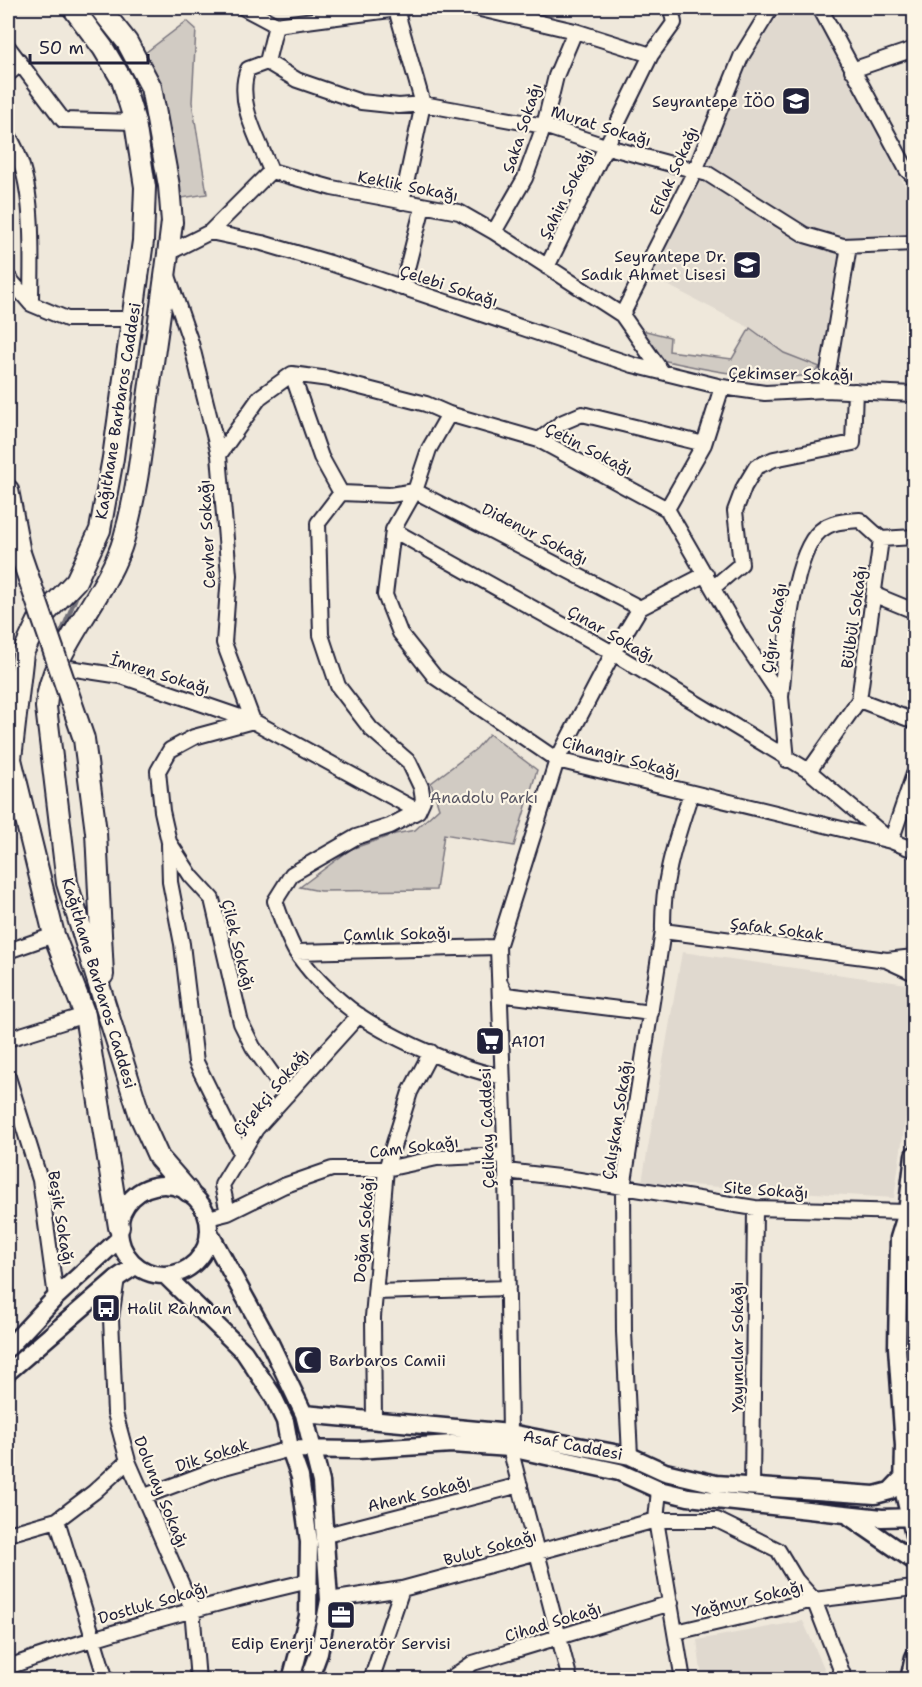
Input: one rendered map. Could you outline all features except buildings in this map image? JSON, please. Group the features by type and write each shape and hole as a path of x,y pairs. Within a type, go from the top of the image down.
{"main road":[{"name":"Kağıthane Barbaros Caddesi","path":"73,8 103,48 122,81 135,122 145,187 143,242 113,458 100,530 76,581 38,621 23,654 9,758 54,935 85,1015 119,1232"},
{"name":"Kağıthane Barbaros Caddesi","path":"100,8 127,42 151,87 169,186 172,222 139,464 124,540 98,597 56,666 47,688 46,706 68,883 105,1010 140,1116 159,1158 188,1191"},
{"path":"131,319 160,307"},
{"path":"113,458 139,464"},
{"path":"8,490 20,553 84,739 96,832 105,1010"}],"street":[{"path":"244,8 276,25 401,8 423,104 402,202"},
{"path":"476,8 575,32 651,55"},
{"name":"Şahin Sokağı","path":"547,267 608,147 651,55 674,23 671,8"},
{"name":"Eflak Sokağı","path":"622,315 695,171 741,57 771,8"},
{"path":"820,8 906,170 915,177"},
{"path":"166,261 210,232 271,171 243,98 243,82 249,69 267,62 276,25"},
{"name":"Saka Sokağı","path":"494,232 525,178 544,126 556,76 575,32"},
{"path":"8,47 63,120 135,122"},
{"path":"852,70 915,49"},
{"name":"Murat Sokağı","path":"267,62 297,80 361,102 399,106 423,104 544,126 608,147 708,174 805,235 849,246 915,243"},
{"path":"8,74 20,64"},
{"path":"8,135 23,174 30,217 32,304"},
{"name":"Keklik Sokağı","path":"271,171 332,188 459,212 622,315 662,372"},
{"path":"402,288 423,206"},
{"name":"Çelebi Sokağı","path":"210,232 262,243 330,263 633,365 722,387"},
{"path":"825,390 849,246"},
{"name":"Cevher Sokağı","path":"166,261 191,343 219,454 229,575 224,643 253,721"},
{"path":"8,277 32,304 67,319 131,319"},
{"path":"219,454 260,397 292,374 321,457 341,493"},
{"name":"Çetin Sokağı","path":"292,374 329,379 426,404 449,414 538,440 667,509"},
{"name":"Çekimser Sokağı","path":"667,509 704,444 722,387 765,393 825,390 915,394"},
{"path":"714,587 741,564 735,511 744,487 756,468 774,459 853,443 855,392"},
{"name":"Cihangir Sokağı","path":"449,414 429,449 415,490 393,531 385,595 399,633 435,677 557,760 891,841 915,850"},
{"path":"538,440 561,423 582,414 704,444"},
{"path":"341,493 390,495 415,490"},
{"name":"Didenur Sokağı","path":"415,490 640,608"},
{"path":"341,493 318,522 321,635 338,686 370,729 409,762 421,787 423,800 418,811 390,826 339,846 292,874 275,901 296,952 324,984 359,1015 431,1052 481,1074 501,1076"},
{"path":"667,509 742,639 781,697 787,760"},
{"name":"Çığır Sokağı","path":"781,697 794,596 806,552 820,532 838,521 860,520 881,539"},
{"name":"Çınar Sokağı","path":"393,531 613,652 808,771"},
{"path":"881,539 915,537"},
{"name":"Bülbül Sokağı","path":"808,771 859,700 881,539"},
{"path":"640,608 706,574"},
{"path":"875,595 915,611"},
{"name":"Çelikay Caddesi","path":"570,1680 510,1441 506,1171 498,947 557,760 613,652 640,608"},
{"name":"İmren Sokağı","path":"56,666 121,676 253,721"},
{"path":"859,700 915,721"},
{"path":"253,721 418,811"},
{"name":"Çilek Sokağı","path":"253,721 194,737 170,750 158,771 162,811 170,842 191,876 212,900 241,1023 253,1047 287,1095"},
{"path":"808,771 891,841 915,774"},
{"name":"Çalışkan Sokağı","path":"630,1456 624,1332 623,1188 663,931 662,898 669,862 691,793"},
{"path":"170,842 170,882 182,944 196,1062 241,1153"},
{"name":"Şafak Sokak","path":"663,931 886,960"},
{"path":"8,951 54,935"},
{"name":"Çamlık Sokağı","path":"296,952 498,947"},
{"path":"886,960 915,957"},
{"path":"886,960 915,973"},
{"path":"500,982 506,994 651,1013"},
{"path":"8,1039 85,1015"},
{"name":"Çiçekçi Sokağı","path":"228,1213 222,1185 256,1129 359,1015"},
{"name":"Doğan Sokağı","path":"374,1420 376,1292 386,1169 410,1092 431,1052"},
{"name":"Beşik Sokağı","path":"8,1077 13,1115 40,1180 56,1297"},
{"name":"Cam Sokağı","path":"228,1213 284,1186 332,1169 386,1169 437,1158 505,1155"},
{"path":"915,1155 907,1212 899,1238 897,1347 904,1446 909,1472 904,1499 913,1517 915,1535"},
{"path":"506,1171 623,1188"},
{"path":"8,1348 119,1232 128,1203 141,1190 167,1184 188,1191 204,1208 209,1225 304,1414 321,1482 329,1600 319,1653 309,1680"},
{"name":"Site Sokağı","path":"623,1188 755,1208 907,1212"},
{"name":"Yayıncılar Sokağı","path":"752,1487 755,1208"},
{"path":"907,1212 915,1228"},
{"path":"209,1225 228,1213"},
{"path":"119,1232 130,1261 135,1266 166,1276 181,1272 195,1264 208,1242 209,1225"},
{"path":"8,1372 117,1278 135,1266"},
{"path":"166,1276 244,1352 272,1394 285,1422 290,1449 300,1477 306,1520 309,1581 308,1616 291,1680"},
{"name":"Dolunay Sokağı","path":"117,1278 111,1318 115,1413 128,1461 192,1608 198,1680"},
{"path":"376,1292 508,1288"},
{"name":"Asaf Caddesi","path":"304,1414 374,1420 510,1441 630,1456 665,1472 692,1479 752,1487 875,1495 890,1491 909,1472"},
{"name":"Asaf Caddesi","path":"290,1449 357,1450 510,1441 620,1472 659,1490 688,1497 846,1515 913,1517"},
{"name":"Dik Sokak","path":"145,1496 217,1468 290,1449"},
{"path":"8,1534 57,1520 94,1492 128,1461"},
{"name":"Ahenk Sokağı","path":"326,1535 520,1485"},
{"path":"659,1490 656,1520 683,1680"},
{"path":"846,1515 915,1560"},
{"path":"57,1520 95,1636 106,1680"},
{"name":"Bulut Sokağı","path":"329,1600 402,1589 656,1520 717,1520 778,1550 796,1580 814,1600"},
{"name":"Dostluk Sokağı","path":"8,1667 95,1636 192,1608 309,1581"},
{"path":"814,1600 915,1588"},
{"path":"370,1680 402,1589"},
{"name":"Yağmur Sokağı","path":"676,1632 814,1600 845,1680"},
{"name":"Cihad Sokağı","path":"456,1677 473,1664 671,1603"},
{"path":"909,1680 915,1658"}],"shaded area":[{"path":"786,8 813,8 914,203 914,237 847,238 808,228 704,162 739,77 774,21"},
{"path":"704,176 800,237 842,254 824,361 820,367 784,353 750,328 650,276"},
{"path":"682,952 914,985 914,1059 894,1198 642,1182"},
{"path":"803,1621 829,1679 702,1679 697,1640"}],"green space":[{"path":"187,21 196,29 192,102 207,194 176,199 166,105 145,53"},
{"path":"750,328 784,353 820,367 812,375 773,377 734,374 676,363 657,359 638,329 670,337 669,351 732,359"},
{"name":"Anadolu Parkı","path":"489,734 537,770 514,846 444,834 436,890 320,891 300,887 351,849 395,834 415,830 439,808 431,783 476,749"}],"waterway":[{"path":"86,8 97,24"},
{"path":"133,85 140,100 142,114"},
{"path":"57,643 79,590"}],"place":[{"name":"Seyrantepe İÖO","path":"796,101"},
{"name":"Seyrantepe Dr. Sadık Ahmet Lisesi","path":"747,265"},
{"name":"A101","path":"490,1041"},
{"name":"Halil Rahman","path":"106,1308"},
{"name":"Barbaros Camii","path":"308,1360"},
{"name":"Edip Enerji Jeneratör Servisi","path":"341,1615"}]}
